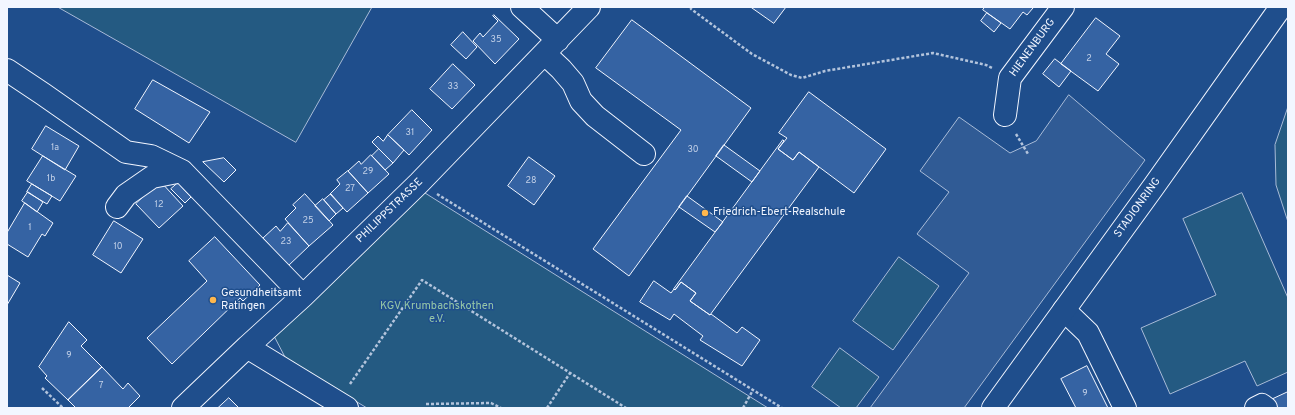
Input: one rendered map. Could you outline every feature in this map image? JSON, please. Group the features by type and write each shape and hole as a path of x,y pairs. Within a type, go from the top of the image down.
{"street":[{"path":"522,7 551,47 561,69 573,83 581,101 595,116 644,154"},
{"name":"PHILIPPSTRASSE","path":"183,408 303,296 419,183 589,7"},
{"name":"HIENENBURG","path":"1005,115 1010,78 1063,7"},
{"name":"STADIONRING","path":"993,408 1280,7"},
{"path":"7,70 126,152 151,156 182,171 303,296"},
{"path":"117,207 126,195 152,177 182,171"},
{"path":"1064,310 1088,333 1124,408"},
{"path":"247,347 342,405"},
{"path":"1256,408 1262,405 1266,408"}],"path":[{"path":"691,7 691,9 752,54 791,75 802,78 825,71 933,53 986,65 1010,78"},
{"path":"419,183 782,408"},
{"path":"342,405 422,280 626,408"},
{"path":"547,408 570,373"},
{"path":"42,388 63,408"},
{"path":"743,408 753,390"},
{"path":"426,404 491,403 501,408"}],"green space":[{"path":"58,7 372,7 296,142"},
{"path":"1288,107 1288,222 1276,185 1275,145"},
{"name":"KGV Krumbachskothen e.V.","path":"425,193 768,408 367,408 286,359 274,336"},
{"path":"1242,193 1288,298 1288,372 1257,386 1245,361 1170,394 1141,328 1216,295 1183,219"},
{"path":"899,257 939,286 893,350 853,321"},
{"path":"840,348 879,377 856,408 841,408 812,387"}],"shaded area":[{"path":"1069,95 1145,160 964,408 870,408 969,273 917,234 949,192 920,171 959,117 1010,153 1036,141"}],"building":[{"path":"751,7 786,7 774,23"},
{"path":"985,7 1033,8 1027,15 1023,12 1010,29 983,10"},
{"path":"987,13 1001,23 994,32 981,21"},
{"path":"494,15 519,39 495,64 473,41 480,33 483,37 498,21 493,16"},
{"path":"1096,18 1120,36 1106,54 1119,64 1098,91 1061,64"},
{"path":"632,20 751,108 629,276 593,249 681,130 596,68"},
{"path":"463,32 477,47 466,59 451,45"},
{"path":"1055,59 1071,71 1059,87 1043,74"},
{"path":"453,64 475,85 452,109 430,89"},
{"path":"153,80 210,112 189,143 135,109"},
{"path":"809,92 886,149 854,193 799,152 793,160 778,149 787,138 779,133"},
{"path":"412,110 432,130 409,155 388,135"},
{"path":"46,126 79,146 65,170 32,149"},
{"path":"388,135 404,150 393,163 372,142 378,136 383,141"},
{"path":"783,140 784,141 778,149 793,160 799,152 819,167 710,315 690,301 696,293 681,282 675,290 674,289"},
{"path":"724,145 760,171 752,182 716,156"},
{"path":"379,149 393,163 385,170 372,156"},
{"path":"371,155 389,174 368,193 348,171 359,161 361,164"},
{"path":"43,156 76,176 60,201 27,181"},
{"path":"529,157 555,176 534,205 508,186"},
{"path":"224,158 236,170 224,182 203,162"},
{"path":"348,171 368,193 347,212 330,194 340,184 337,180"},
{"path":"160,181 183,206 159,228 136,204"},
{"path":"178,183 191,197 185,203 171,189"},
{"path":"32,184 52,196 47,204 27,192"},
{"path":"28,192 43,202 37,212 22,201"},
{"path":"305,194 333,225 309,246 285,219 296,208 293,205"},
{"path":"331,194 343,208 336,214 324,200"},
{"path":"687,196 723,222 715,232 679,207"},
{"path":"323,199 336,214 329,221 315,206"},
{"path":"25,203 53,223 45,236 42,234 28,257 7,244 7,233"},
{"path":"114,221 143,239 121,273 93,255"},
{"path":"288,223 309,246 288,266 263,238 276,226 280,231"},
{"name":"Gesundheitsamt Ratingen","path":"215,237 260,285 243,301 240,298 172,364 147,338 207,281 189,261"},
{"path":"7,275 20,283 7,305"},
{"path":"654,281 671,293 681,282 696,293 690,301 737,333 742,327 760,340 742,366 700,340 703,336 674,314 670,320 640,302"},
{"path":"69,322 87,340 81,346 102,367 68,400 45,378 47,376 39,367"},
{"path":"1087,366 1108,408 1076,408 1061,379"},
{"path":"102,367 123,389 128,383 140,396 128,408 76,408 68,400"},
{"path":"1288,392 1288,408 1277,408 1273,399"},
{"path":"229,398 239,408 218,408"}],"place":[{"name":"Friedrich-Ebert-Realschule","path":"705,213"},
{"name":"Gesundheitsamt Ratingen","path":"213,300"}]}
